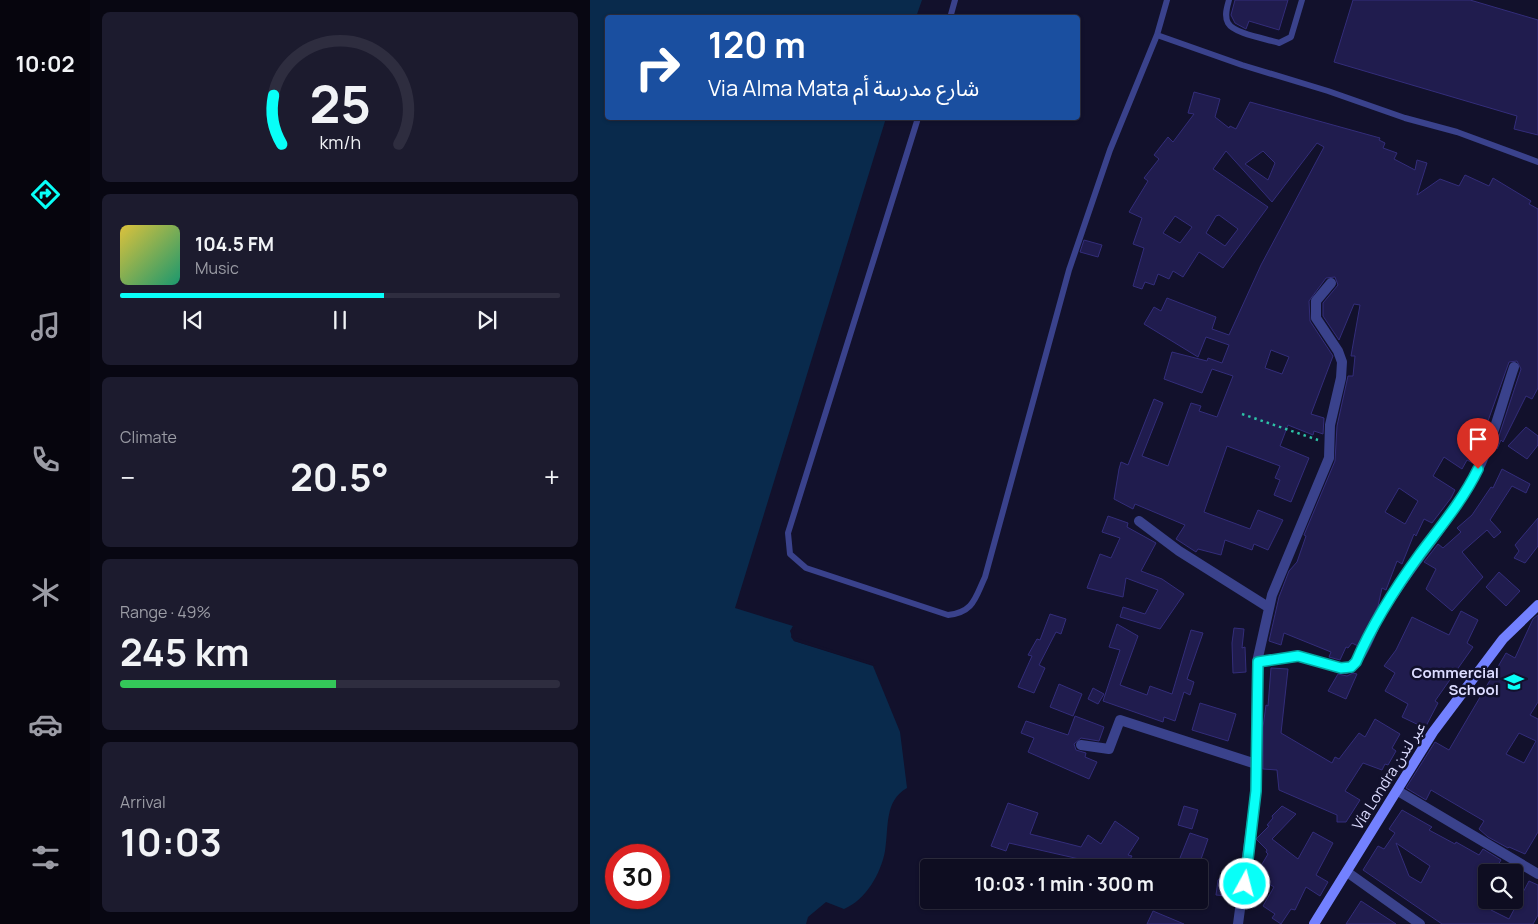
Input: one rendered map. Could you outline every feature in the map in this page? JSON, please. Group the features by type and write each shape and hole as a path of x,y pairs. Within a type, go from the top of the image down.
{"main road":[{"name":"Vía Londra عبر لندن","path":"1314,924 1433,732 1503,639 1538,605"}],"street":[{"path":"1238,924 1255,800 1258,662 1268,607 1329,458 1330,425 1341,378 1342,362 1338,351 1316,318 1316,301 1331,283"},
{"path":"1258,662 1298,656 1346,670 1356,662 1379,618 1418,556 1439,531 1472,481 1483,457 1514,367"},
{"path":"1139,521 1179,551 1268,607"},
{"path":"1081,745 1109,749 1120,720 1256,764"},
{"path":"1398,790 1538,874"},
{"path":"1347,872 1420,924"}],"lane":[{"path":"951,15 955,0"},
{"path":"917,120 788,533 790,554 806,568 948,615 961,614 971,606 985,577 1069,270 1110,150 1157,35 1167,0"},
{"path":"1228,0 1226,12 1228,23 1235,30 1279,43 1291,37 1302,0"},
{"path":"1157,35 1405,118 1456,132 1538,162"}],"path":[{"path":"1242,414 1329,444"}],"water":[{"path":"590,0 922,0 917,15 605,15 605,120 885,120 735,608 793,626 790,631 794,641 873,666 900,732 907,788 894,800 891,807 885,851 876,877 866,892 852,905 844,909 826,902 808,917 806,924 590,924"}],"pier":[{"path":"793,626 795,627 793,636 796,638 873,663 876,666 794,641 791,637"}],"building":[{"path":"1235,0 1288,0 1279,30 1249,21 1246,29 1235,23 1231,15"},
{"path":"1353,0 1470,0 1538,20 1538,135 1514,129 1517,116 1334,62"},
{"path":"1194,92 1220,99 1215,117 1229,128 1230,126 1236,129 1250,102 1380,138 1379,140 1385,143 1383,148 1397,153 1394,159 1415,170 1417,160 1427,163 1417,195 1440,179 1459,186 1465,175 1489,186 1493,178 1531,201 1529,204 1538,209 1538,388 1532,399 1526,396 1503,442 1501,440 1497,449 1495,448 1521,369 1517,361 1509,362 1473,463 1467,460 1462,469 1444,457 1433,476 1455,490 1451,498 1432,523 1424,519 1416,536 1414,534 1402,564 1397,561 1386,590 1382,588 1378,606 1358,646 1352,643 1348,648 1346,647 1340,660 1329,657 1331,652 1284,633 1281,645 1269,641 1279,597 1289,571 1297,562 1306,536 1304,535 1335,461 1337,426 1348,376 1353,376 1355,356 1351,356 1360,305 1354,304 1339,340 1323,316 1323,303 1338,285 1335,277 1326,278 1309,301 1310,321 1333,356 1311,414 1324,418 1323,434 1314,431 1313,435 1288,425 1280,446 1309,458 1291,502 1274,495 1280,480 1275,478 1280,466 1227,446 1204,512 1250,529 1258,510 1283,520 1268,550 1254,544 1252,550 1225,540 1221,555 1198,549 1196,552 1176,539 1185,525 1135,504 1133,509 1114,499 1121,462 1128,465 1154,399 1163,403 1142,456 1168,466 1191,403 1201,406 1199,411 1217,417 1233,376 1212,369 1202,393 1164,379 1172,352 1207,361 1208,358 1222,363 1229,345 1206,337 1198,357 1144,324 1154,307 1161,311 1167,298 1216,317 1212,329 1229,335 1261,265 1324,147 1317,143 1272,202 1226,151 1213,169 1268,207 1223,268 1199,252 1183,277 1173,271 1169,279 1158,274 1154,285 1145,282 1142,289 1133,286 1144,248 1133,244 1142,218 1129,212 1148,181 1144,178 1159,159 1154,155 1168,137 1173,142 1194,114 1188,113","holes":["1263,151 1275,163 1268,180 1245,164","1219,215 1238,229 1225,246 1206,233 1216,216","1175,216 1192,227 1180,243 1163,233","1271,350 1289,357 1282,374 1265,368","1399,488 1418,501 1405,524 1385,512"]},
{"path":"1084,240 1102,245 1098,257 1080,252"},
{"path":"1526,427 1538,436 1538,445 1527,459 1508,446"},
{"path":"1502,469 1530,484 1526,493 1512,486 1490,520 1501,532 1494,538 1487,530 1462,552 1483,577 1452,611 1426,589 1436,569 1424,562 1438,544 1443,548 1461,532 1457,528 1472,515 1491,487 1493,488"},
{"path":"1108,516 1128,523 1127,527 1156,543 1141,571 1162,579 1184,594 1160,629 1120,617 1123,607 1145,614 1158,590 1126,578 1123,597 1087,588 1100,554 1111,558 1120,538 1102,532"},
{"path":"1538,518 1538,546 1525,563 1514,558 1519,551 1515,545"},
{"path":"1499,572 1520,591 1506,606 1486,587"},
{"path":"1461,611 1478,620 1467,643 1473,647 1435,701 1438,703 1425,728 1402,717 1408,704 1385,691 1395,673 1384,666 1396,650 1412,617 1449,635"},
{"path":"1050,614 1066,619 1061,634 1056,632 1039,665 1045,668 1034,693 1018,687 1032,656 1028,655 1037,639 1040,640"},
{"path":"1538,615 1538,702 1530,715 1538,719 1538,832 1525,854 1508,848 1488,837 1479,829 1484,821 1431,790 1426,800 1406,788 1435,742 1449,750 1506,653 1515,658 1533,619","holes":["1519,733 1536,741 1524,763 1506,754"]},
{"path":"1117,624 1138,636 1120,685 1147,695 1150,686 1172,694 1191,630 1203,633 1187,679 1194,682 1190,695 1184,692 1175,721 1164,717 1163,722 1103,701 1120,650 1109,647"},
{"path":"1234,628 1244,629 1242,648 1245,647 1246,672 1233,673 1232,643"},
{"path":"1271,668 1288,669 1281,733 1332,763 1335,757 1339,759 1359,733 1365,737 1375,719 1400,734 1392,748 1396,751 1388,765 1385,764 1382,770 1363,763 1345,791 1360,800 1346,822 1337,822 1337,815 1279,790 1277,770 1263,769 1263,727 1266,705 1268,706"},
{"path":"1353,673 1357,674 1346,699 1328,691 1338,674 1347,676"},
{"path":"1059,684 1082,694 1073,716 1050,707"},
{"path":"1093,688 1104,694 1098,704 1088,699"},
{"path":"1200,703 1236,714 1228,741 1192,730"},
{"path":"1075,716 1104,727 1099,741 1081,738 1074,744 1076,750 1086,753 1085,757 1097,762 1089,779 1028,752 1034,738 1021,733 1026,721 1068,735"},
{"path":"1008,803 1038,813 1030,834 1081,847 1088,835 1101,844 1115,821 1139,838 1128,855 1132,856 1130,859 1079,859 1009,843 1006,851 991,846"},
{"path":"1184,806 1198,810 1192,829 1178,825"},
{"path":"1282,806 1296,814 1272,839 1298,859 1313,832 1333,843 1316,875 1328,882 1320,896 1306,887 1295,910 1291,909 1281,924 1272,918 1275,914 1263,906 1274,887 1255,876 1268,854 1267,850 1256,839 1269,826 1267,825 1273,818 1272,816"},
{"path":"1402,810 1432,827 1429,830 1455,844 1456,842 1479,855 1483,849 1501,860 1499,864 1478,864 1478,909 1492,909 1509,919 1514,909 1523,909 1523,892 1529,881 1538,885 1538,915 1533,924 1442,924 1363,870 1378,846 1384,849 1395,833 1389,829","holes":["1396,843 1430,866 1421,883 1409,876"]},
{"path":"1190,833 1208,839 1201,859 1180,858"},
{"path":"1230,867 1227,896 1216,895 1218,880"},
{"path":"1361,901 1396,924 1346,924"},
{"path":"1153,911 1184,924 1147,924"}],"place":[{"name":"Commercial School","path":"1514,682"}],"route":[{"path":"1245,884 1256,791 1258,662 1298,656 1346,670 1351,667 1356,662 1379,618 1418,556 1439,531 1478,469"}]}
